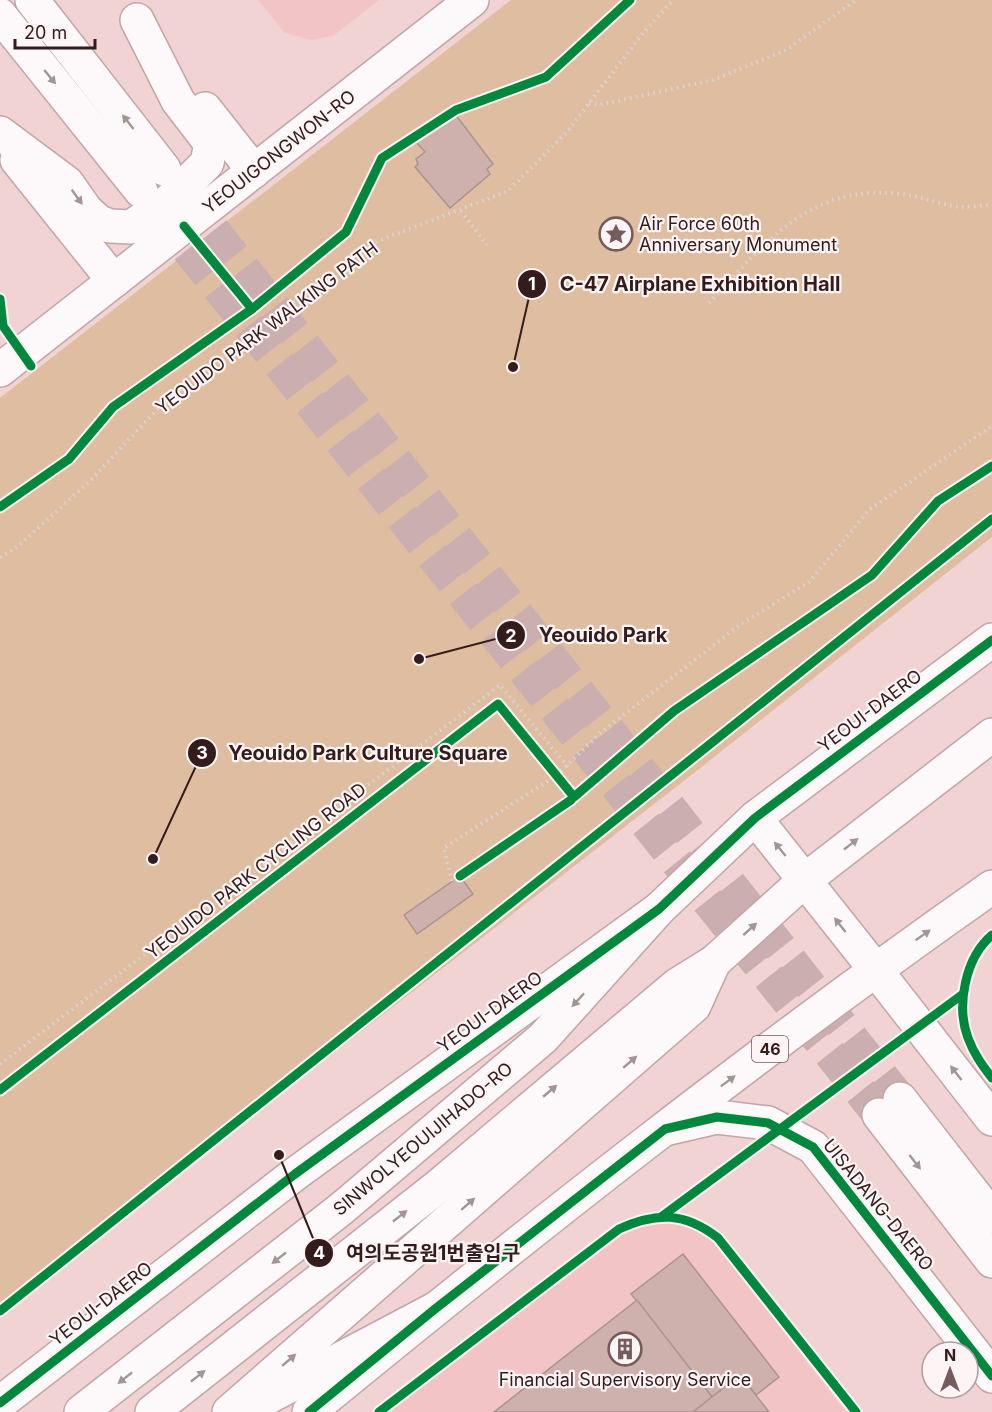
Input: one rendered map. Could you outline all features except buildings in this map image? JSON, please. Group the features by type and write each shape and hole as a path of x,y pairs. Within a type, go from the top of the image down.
{"main road":[{"path":"0,15 153,180 33,0"},
{"name":"YEOUIGONGWON-RO","path":"11,361 472,0"},
{"path":"129,10 254,171"},
{"path":"0,133 67,183 86,210 99,222 110,226 131,227 168,202 207,163 210,148 208,140 178,101 129,10"},
{"path":"0,139 114,281"},
{"name":"YEOUI-DAERO","path":"0,1403 295,1174 659,909 755,818 992,640"},
{"path":"152,1412 436,1188 677,985 714,962 805,880 992,735"},
{"path":"755,818 992,1119"},
{"name":"46","path":"309,1412 435,1309 665,1129 875,969 992,887"},
{"name":"SINWOLYEOUIJIHADO-RO","path":"81,1412 341,1209 543,1038 659,909"},
{"path":"229,1412 694,1006 714,962"},
{"path":"992,1217 890,1107 992,1261"},
{"name":"UISADANG-DAERO","path":"665,1129 717,1117 758,1121 768,1123 813,1147 992,1376"},
{"path":"241,1412 435,1309"}],"path":[{"path":"589,103 599,105 713,80 786,50 856,0"},
{"path":"709,303 774,235 820,203 853,193 902,194 959,207 992,205"},
{"path":"461,211 487,245"},
{"path":"1,323 11,361"},
{"path":"452,881 444,848 560,779 568,767 600,733 741,624 809,582 870,509 992,426"},
{"path":"0,1064 500,685 568,767"},
{"path":"550,766 560,779"}],"shaded area":[{"path":"258,0 379,0 333,36 310,40 284,32"},
{"path":"511,0 992,0 992,537 685,780 0,1312 0,398"},
{"path":"661,1221 694,1226 714,1242 846,1412 392,1412 396,1405 618,1235 643,1224"}],"tunnel":[{"path":"183,192 900,1099"},
{"path":"157,211 879,1115"}],"cycle path":[{"path":"0,507 69,459 113,407 252,309 346,232 382,158 456,110 546,77 630,0"},
{"path":"184,226 252,309"},
{"path":"0,299 3,326 31,366"},
{"name":"YEOUIDO PARK CYCLING ROAD","path":"0,1090 498,704 574,797 674,711 872,575 938,501 992,466"},
{"path":"0,1311 992,519"},
{"path":"0,1403 295,1174 659,909 755,818 992,640"},
{"path":"460,876 571,800"},
{"path":"992,935 975,956 969,969 963,997 964,1025 970,1044 992,1078"},
{"path":"661,1217 963,994"},
{"path":"309,1412 435,1309 665,1129 717,1117 768,1123 813,1147 992,1376"},
{"path":"379,1412 619,1229 645,1220 670,1217 694,1223 718,1238 856,1412"}],"place":[{"name":"Air Force 60th Anniversary Monument","path":"616,234"},
{"name":"C-47 Airplane Exhibition Hall","path":"513,367"},
{"name":"Yeouido Park","path":"419,659"},
{"name":"Yeouido Park Culture Square","path":"153,859"},
{"name":"여의도공원1번출입구","path":"279,1155"},
{"name":"Financial Supervisory Service","path":"625,1349"}]}
